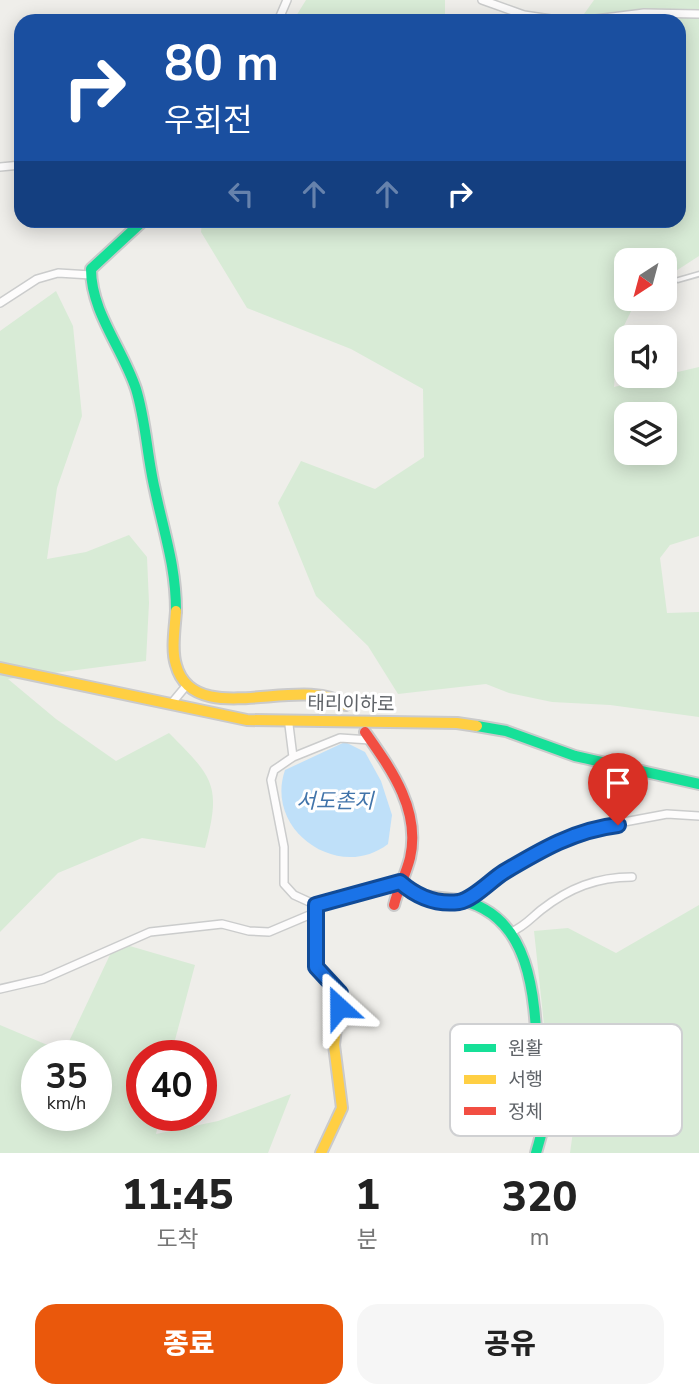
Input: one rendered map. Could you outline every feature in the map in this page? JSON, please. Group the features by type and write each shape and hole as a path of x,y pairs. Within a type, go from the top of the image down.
{"street":[{"path":"482,0 523,14"},
{"path":"636,14 699,14"},
{"path":"136,228 114,251 97,262 91,275 91,288 136,389 176,584 174,664 186,686 214,699 302,694 335,697 346,705"},
{"path":"0,303 37,279 58,273 91,275"},
{"name":"태리이하로","path":"0,668 247,720 457,723 506,731 575,756 699,784"},
{"path":"171,705 186,686"},
{"path":"289,725 293,757"},
{"path":"315,909 294,895 284,884 284,847 271,780 274,770 293,757 340,738 368,736 402,791 413,831 411,856 394,905"},
{"path":"462,902 504,872 564,838 592,828 667,814 699,816"},
{"path":"511,932 522,928 562,894 606,877 632,877"},
{"path":"400,882 417,896 478,906 498,918 511,932 530,980 538,1024"},
{"path":"0,989 43,979 150,932 233,924 249,931 269,932 315,909 400,882"},
{"path":"315,909 316,967 340,993 334,1045 342,1108 321,1153"}],"lane":[{"path":"678,280 699,274"}],"green space":[{"path":"306,0 445,0 445,14 297,14"},
{"path":"594,0 699,0 699,256 677,270 677,248 614,248 614,312 631,312 624,325 614,325 614,388 677,388 677,372 699,367 699,536 670,545 660,558 667,613 699,612 699,717 610,705 552,702 509,693 486,684 398,694 368,646 316,596 278,503 301,461 375,489 424,457 423,389 351,349 247,308 201,232 201,228 686,228 686,14 584,14"},
{"path":"56,291 73,326 82,416 57,488 47,559 86,552 129,535 147,557 149,603 146,661 8,679 56,719 116,761 169,733 204,772 210,783 213,810 205,848 142,838 58,873 0,932 0,331"},
{"path":"699,905 699,1153 570,1153 572,1136 682,1136 682,1024 544,1024 534,931 568,928 616,953"},
{"path":"116,942 195,965 175,1040 126,1040 126,1131 157,1131 156,1134 170,1131 217,1131 217,1121 291,1094 268,1153 0,1153 0,1025 36,1040 21,1040 21,1131 112,1131 112,1040 70,1040"}],"water":[{"name":"서도촌지","path":"345,742 365,752 381,781 392,815 388,844 369,854 348,857 328,853 310,844 295,830 285,813 281,792 285,770"}],"traffic: fast":[{"path":"135,228 91,269 92,285 102,315 136,389 172,564 176,611"},
{"path":"477,726 506,731 575,756 699,784"},
{"path":"459,900 484,909 503,924 517,944 532,993 535,1024"},
{"path":"536,1153 541,1136"}],"traffic: slow":[{"path":"176,611 176,665 187,684 204,695 226,698 303,695 327,697 346,705"},
{"path":"0,668 247,720 457,723 477,726"},
{"path":"321,1153 342,1108 334,1045 340,993 316,967 316,905 400,882 423,896 459,900"}],"traffic: jam":[{"path":"365,732 394,775 411,823 410,858 394,905"}],"route":[{"path":"339,1007 340,993 316,967 316,905 400,882 417,896 435,901 462,902 504,872 564,838 592,828 618,825"}]}
